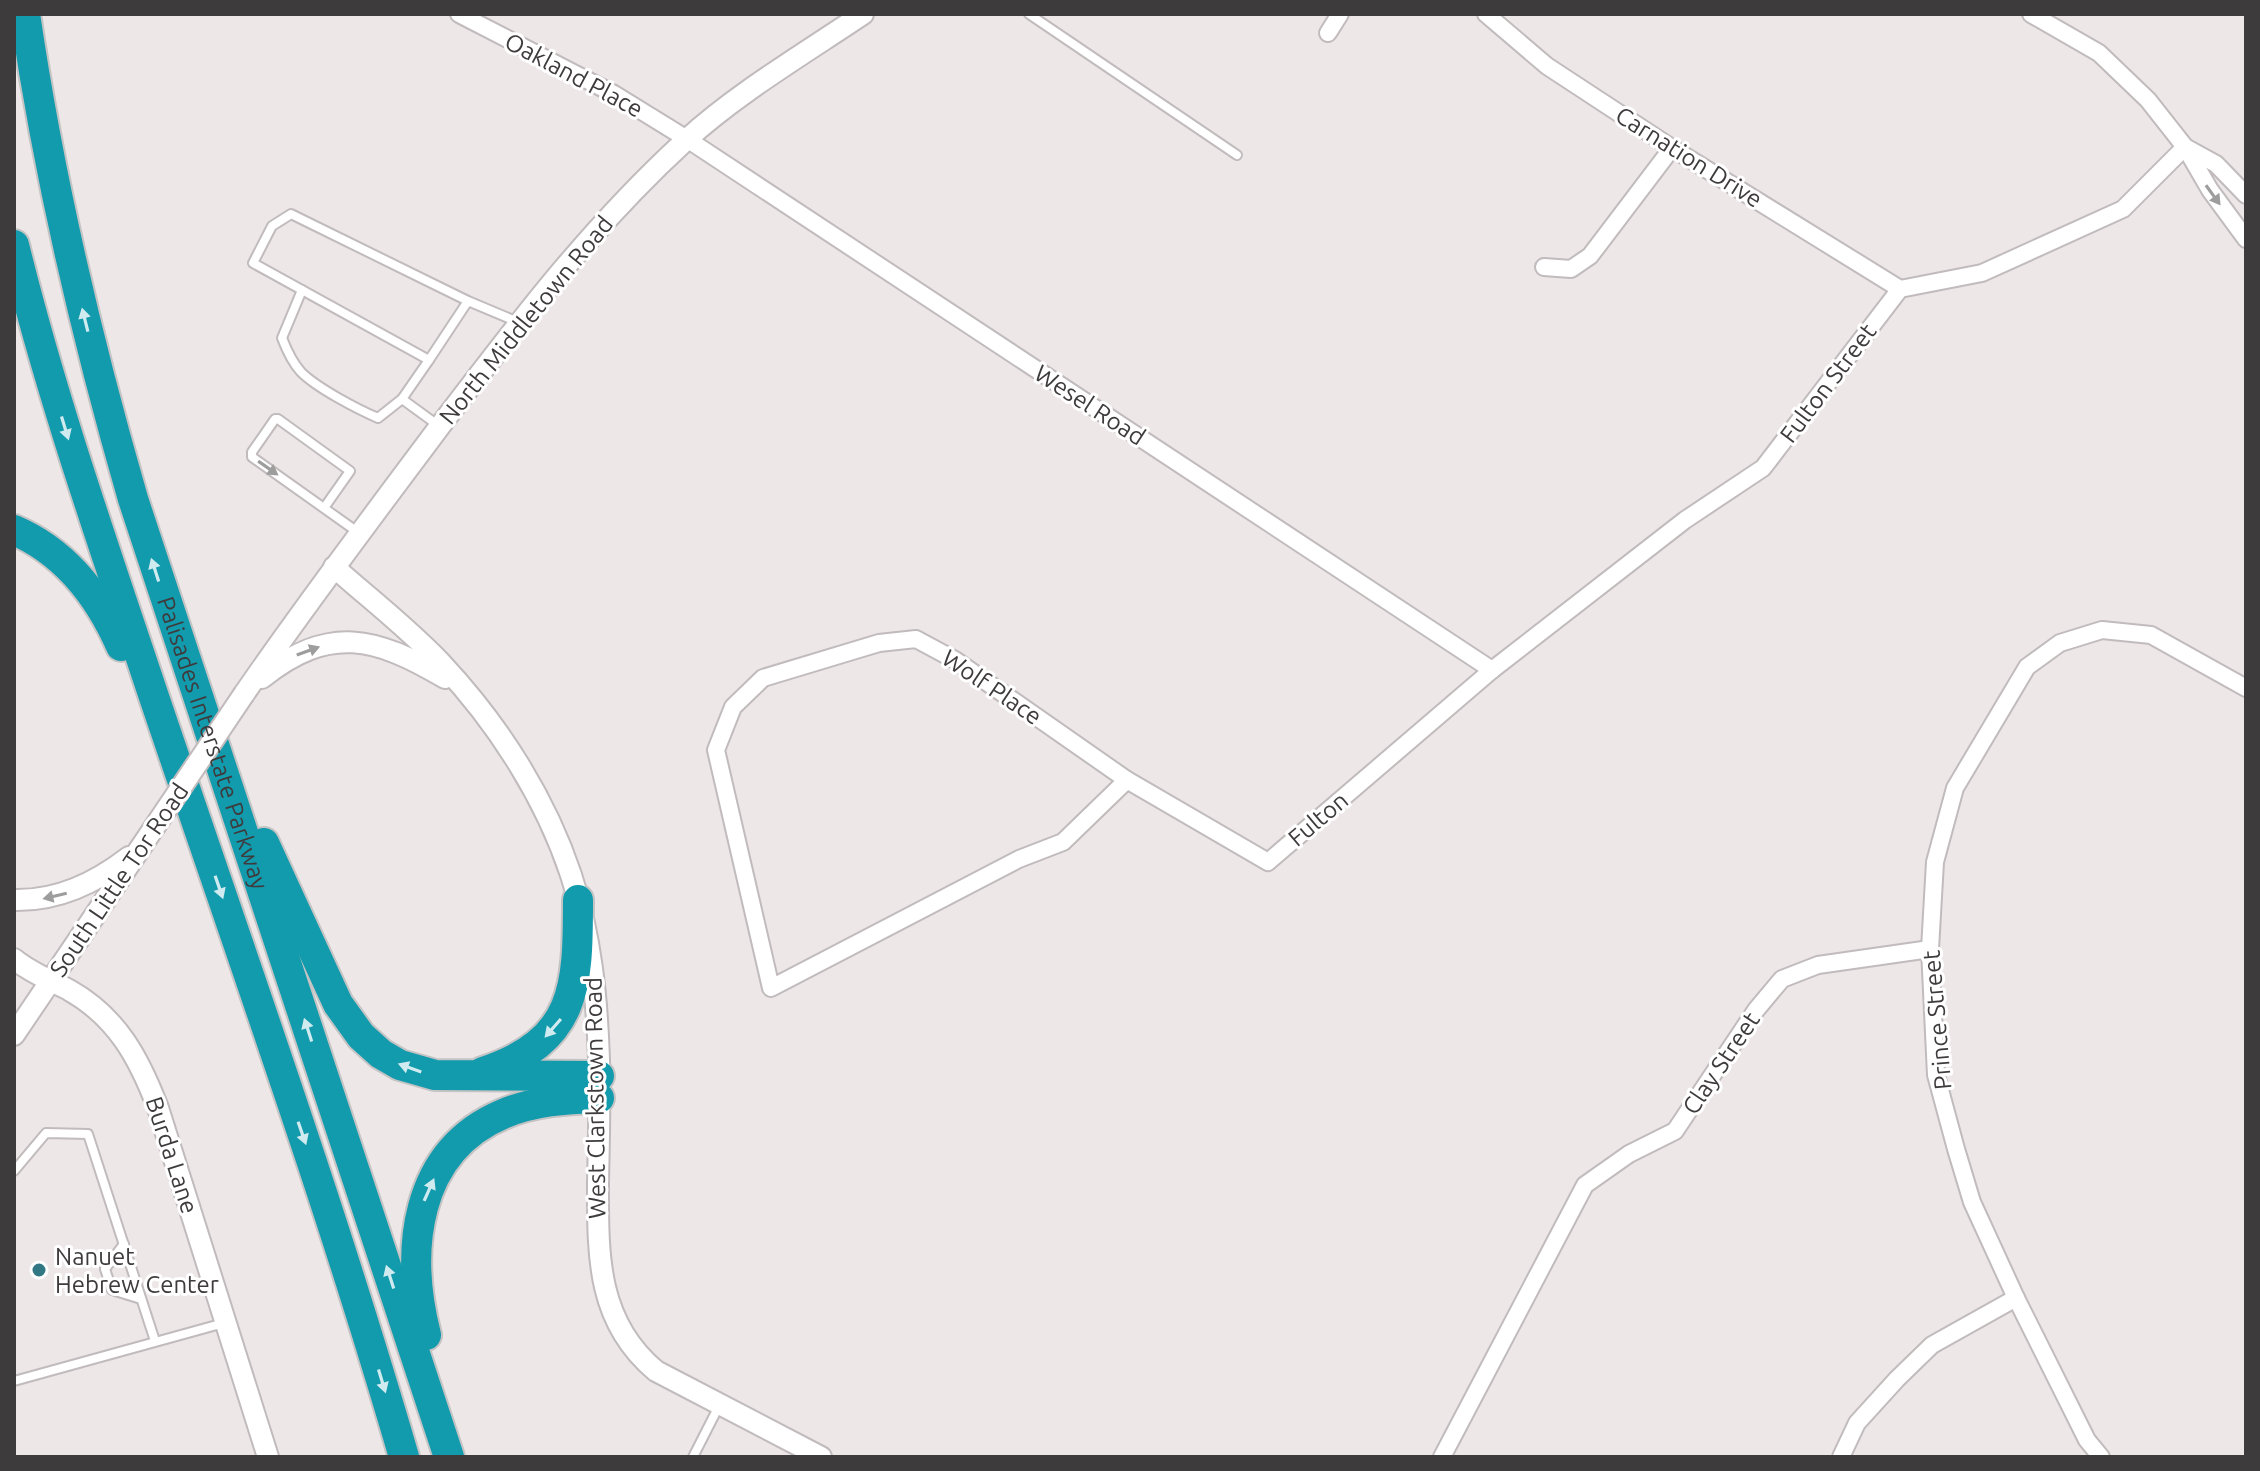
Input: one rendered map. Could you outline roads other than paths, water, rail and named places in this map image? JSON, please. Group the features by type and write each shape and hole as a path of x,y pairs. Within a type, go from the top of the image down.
{"highway":[{"name":"Palisades Interstate Parkway","path":"25,14 47,144 79,295 114,432 176,634 449,1457"},
{"name":"Palisades Interstate Parkway","path":"14,245 78,471 331,1219 404,1457"},
{"path":"14,530 45,546 66,564 103,611 202,838"},
{"path":"176,634 321,969 344,1014 371,1046 391,1060 423,1072 599,1087"},
{"path":"458,1076 482,1072 512,1061 541,1042 562,1017 575,978 578,900"},
{"path":"459,1457 419,1303 417,1233 425,1197 451,1152 487,1122 518,1108 599,1087"}],"street":[{"name":"Oakland Place","path":"459,14 614,94 687,139"},
{"name":"North Middletown Road","path":"334,567 561,269 610,214 687,139 751,89 863,14"},
{"path":"1328,33 1340,14"},
{"name":"Carnation Drive","path":"1486,14 1547,66 1672,148 1900,289"},
{"path":"2031,14 2099,53 2148,100 2185,147 2210,190 2246,239"},
{"name":"Wesel Road","path":"687,139 1492,670"},
{"path":"2185,147 2216,164 2231,176 2246,195"},
{"path":"1900,289 1982,273 2123,209 2185,147"},
{"path":"1544,267 1571,269 1590,256 1672,148"},
{"name":"Fulton Street","path":"1492,670 1685,520 1763,468 1900,289"},
{"name":"West Clarkstown Road","path":"334,567 442,664 465,692 508,748 545,811 565,858 589,949 595,994 602,1279 610,1307 628,1343 645,1362 667,1377 821,1457"},
{"name":"South Little Tor Road","path":"14,1035 244,694 334,567"},
{"name":"Prince Street","path":"2101,1457 2087,1440 1972,1202 1936,1075 1930,949 1935,862 1955,788 2027,667 2060,643 2102,630 2151,635 2246,688"},
{"name":"Wolf Place","path":"916,639 955,660 1127,780 1063,842 1019,859 771,988 716,750 733,707 763,678 879,643 916,639"},
{"path":"244,694 297,654 325,645 354,642 392,651 426,667 465,692"},
{"name":"Fulton","path":"1127,780 1268,862 1492,670"},
{"path":"14,900 50,897 81,888 139,850"},
{"name":"Clay Street","path":"1442,1457 1585,1185 1629,1154 1675,1131 1756,1010 1782,979 1818,965 1930,949"},
{"name":"Burda Lane","path":"14,959 98,1009 120,1033 140,1063 158,1108 268,1457"},
{"path":"1841,1457 1857,1423 1932,1345 2016,1298"}],"lane":[{"path":"1029,14 1237,155"},
{"path":"429,360 253,263 272,226 291,214 519,323"},
{"path":"302,290 282,338 288,355 302,373 356,408 378,418 402,399 468,301"},
{"path":"402,399 440,427"},
{"path":"324,508 350,471 275,419 252,452 252,457 359,533"},
{"path":"14,1171 46,1133 88,1134 155,1341"},
{"path":"124,1244 105,1269 112,1290 141,1299"},
{"path":"14,1381 225,1323"},
{"path":"693,1457 720,1404"}],"place":[{"name":"Nanuet Hebrew Center","path":"39,1270"}]}
